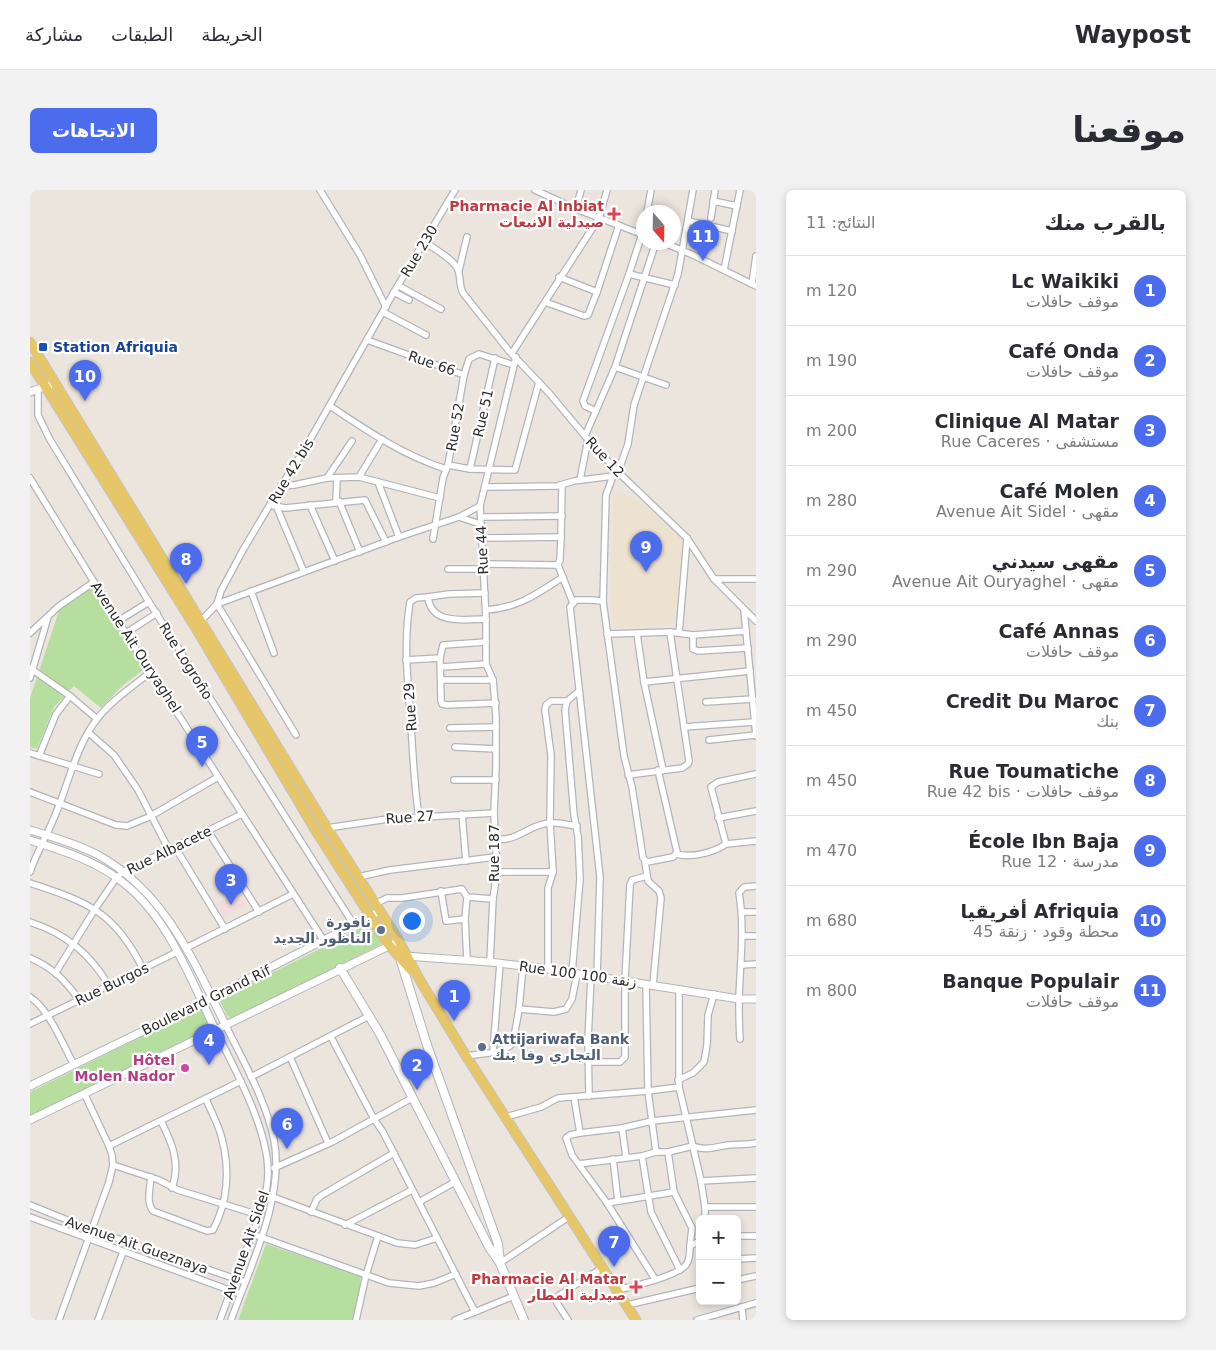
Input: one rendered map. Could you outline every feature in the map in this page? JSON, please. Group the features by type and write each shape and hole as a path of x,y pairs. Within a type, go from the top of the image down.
{"main road":[{"path":"30,342 198,623 316,831 389,945 403,957 418,978 636,1320"},
{"path":"30,362 42,388 198,623 399,940 427,1045 498,1244 500,1263"},
{"path":"340,968 369,1016 489,1247 500,1263 524,1320"}],"street":[{"path":"320,190 360,255 384,310 426,334"},
{"name":"Rue 230","path":"384,310 455,190"},
{"path":"535,190 599,218 636,231"},
{"path":"576,208 580,190"},
{"name":"Rue 44","path":"496,747 496,703 493,680 486,664 486,610 480,506 514,365 514,355 559,277 599,218 607,190"},
{"path":"649,205 651,190"},
{"path":"656,1152 648,1091 649,985 661,898 658,891 649,883 643,858 624,756 602,601 605,503 608,489 628,444 634,405 675,285 693,190"},
{"path":"711,218 715,190"},
{"path":"724,270 740,190"},
{"path":"714,201 737,206"},
{"path":"688,221 732,232"},
{"path":"545,302 585,316 589,314 619,224"},
{"path":"459,270 467,237"},
{"path":"425,242 454,262 459,270"},
{"path":"596,411 585,406 583,400 637,250"},
{"path":"580,480 586,438 615,367 654,250"},
{"path":"682,251 754,285 756,256"},
{"name":"Rue 12","path":"459,270 460,288 471,305 539,382 615,474 687,538 714,579 756,620"},
{"path":"629,274 675,285"},
{"path":"559,277 597,292"},
{"path":"398,286 441,309"},
{"path":"394,292 409,300"},
{"name":"Rue 42 bis","path":"198,623 217,604 225,582 330,406 384,310"},
{"name":"Rue 66","path":"367,340 464,374 469,359 479,354 514,365"},
{"name":"Rue 51","path":"470,469 495,358"},
{"path":"615,367 666,385"},
{"name":"Rue 52","path":"435,525 464,374"},
{"path":"330,406 413,457 447,467 513,470 517,468 539,382"},
{"path":"30,392 55,383"},
{"name":"Rue Logroño","path":"42,388 38,415 49,438 149,602 354,925"},
{"path":"359,477 382,439"},
{"path":"327,478 352,441"},
{"path":"486,487 562,485 615,474"},
{"path":"281,486 327,478 359,477 440,498"},
{"name":"Avenue Ait Ouryaghel","path":"30,478 118,621 152,671 324,941"},
{"path":"337,478 338,502 360,552"},
{"path":"378,482 399,537"},
{"path":"562,485 560,560 558,565 573,603"},
{"path":"270,505 277,508 365,500 386,542"},
{"path":"310,505 335,561"},
{"path":"296,735 217,604 399,537 460,517 480,506"},
{"path":"277,508 304,572"},
{"path":"481,517 562,516"},
{"path":"460,517 480,524"},
{"path":"433,539 435,525"},
{"path":"481,538 561,537"},
{"path":"679,633 687,538"},
{"path":"448,569 558,565"},
{"path":"486,610 503,608 518,603 533,596 563,576"},
{"path":"714,579 756,579"},
{"path":"30,633 48,615 94,582"},
{"path":"252,591 274,653"},
{"path":"485,594 449,594 428,597 431,608 444,618 486,619"},
{"name":"Rue 29","path":"419,817 414,787 406,660 410,602 413,599 428,597"},
{"path":"589,1096 588,1062 600,877 570,607 576,600 602,601"},
{"path":"118,621 149,602"},
{"path":"709,740 756,736 744,610"},
{"path":"126,633 156,613"},
{"path":"30,678 31,669 48,615"},
{"path":"607,634 670,632 692,635 746,631"},
{"path":"628,775 682,768 688,764 670,632"},
{"path":"637,634 676,854"},
{"path":"692,635 693,649 698,651 748,648"},
{"path":"486,642 443,646 440,658 441,701 444,704 496,703"},
{"path":"406,660 440,658"},
{"path":"441,667 486,664"},
{"path":"31,669 70,696 97,719"},
{"path":"30,872 36,853 46,835 73,766 89,732 97,719 123,693 152,671"},
{"path":"644,682 750,671"},
{"path":"441,680 493,680"},
{"path":"548,969 548,888 554,872 550,822 551,755 545,710 546,705 551,702 567,701 579,691"},
{"path":"39,756 56,714 70,696"},
{"path":"706,702 753,699"},
{"path":"519,1009 554,1012 566,1009 572,999 580,884 579,841 574,815 565,710 567,701"},
{"path":"684,727 754,722"},
{"path":"450,728 496,727"},
{"path":"89,732 114,755 138,790 168,850"},
{"path":"455,747 496,747"},
{"name":"Rue 187","path":"490,962 496,872 494,812 496,747"},
{"path":"30,753 98,774"},
{"path":"726,844 711,791 712,785 756,774"},
{"path":"30,792 121,826 127,826 152,815 218,777"},
{"path":"454,780 496,780"},
{"path":"718,818 756,811"},
{"name":"Rue 27","path":"327,828 372,820 494,812"},
{"name":"Rue Albacete","path":"56,972 117,877 123,872 242,814"},
{"path":"462,814 466,860"},
{"path":"494,839 511,839 531,828 550,822 576,826"},
{"path":"30,830 98,855 123,872 154,900 176,930 225,1024"},
{"path":"208,831 259,912"},
{"path":"30,840 93,863 117,877 147,905 177,952 215,1030"},
{"path":"645,862 664,860 676,854 694,855 726,844 756,840"},
{"path":"175,847 225,928"},
{"path":"358,877 390,870 495,857"},
{"path":"496,872 554,872"},
{"path":"588,1062 620,1062 624,1059 624,980 630,883 632,880 647,876"},
{"path":"30,883 81,901 95,909 118,928 143,969"},
{"path":"740,1038 739,999 742,912 740,890 744,887 756,886"},
{"path":"378,908 387,898 402,898 459,888 463,890 466,897 467,960"},
{"path":"441,890 446,920 465,919"},
{"path":"186,948 293,894"},
{"path":"466,897 493,899"},
{"name":"Boulevard Grand Rif","path":"30,1086 324,941 371,916 378,908"},
{"path":"742,912 756,912"},
{"path":"30,922 48,929 87,955 109,986"},
{"path":"742,936 756,936"},
{"path":"30,1120 399,940"},
{"name":"Rue Burgos","path":"30,1024 177,952"},
{"name":"Rue 100 زنقة 100","path":"403,957 490,962 624,980 739,999 756,999"},
{"path":"30,958 56,972 79,1000"},
{"path":"493,1052 500,964"},
{"path":"741,966 756,964"},
{"path":"466,1056 506,1050 513,1043 519,1009 523,966"},
{"path":"679,990 679,1084 701,1181 705,1215"},
{"path":"506,1117 541,1107 558,1098 648,1091 679,1084 704,1062 708,1015 714,994"},
{"path":"30,997 41,1006 74,1065"},
{"path":"251,1077 369,1016"},
{"name":"Avenue Ait Sidel","path":"225,1024 251,1077 272,1128 277,1168 273,1197 261,1237 231,1320"},
{"name":"Avenue Ait Sidel","path":"215,1030 241,1081 261,1133 268,1170 265,1196 259,1216 220,1320"},
{"path":"331,1036 394,1153 475,1312"},
{"path":"290,1057 328,1143"},
{"path":"109,1146 241,1081"},
{"path":"59,1320 109,1182 113,1165 109,1146 84,1093"},
{"path":"574,1097 580,1133"},
{"path":"268,1170 277,1168 328,1143 412,1098"},
{"path":"151,1177 149,1200 151,1209 156,1213 210,1231 214,1228 223,1204 227,1179 226,1160 219,1129 206,1099"},
{"path":"655,1279 607,1203 569,1149 566,1138 580,1133 622,1128 652,1121 756,1110"},
{"path":"161,1121 175,1153 176,1171 172,1188"},
{"path":"622,1128 626,1157"},
{"path":"579,1164 642,1156 656,1152 668,1152 693,1146 715,1148 756,1143"},
{"path":"617,1290 680,1270 689,1260 692,1228 674,1192 668,1152"},
{"path":"311,1212 317,1199 322,1195 394,1153"},
{"path":"642,1156 651,1212 680,1270"},
{"path":"613,1159 618,1201"},
{"path":"113,1165 164,1182 172,1188 259,1216"},
{"path":"701,1181 756,1178"},
{"path":"419,1202 456,1182"},
{"path":"345,1225 412,1190"},
{"path":"607,1203 674,1192"},
{"path":"273,1197 345,1225 405,1245 425,1243 437,1238"},
{"name":"Avenue Ait Gueznaya","path":"30,1206 92,1230 244,1282"},
{"path":"705,1207 756,1207"},
{"path":"500,1263 570,1216"},
{"name":"Avenue Ait Gueznaya","path":"30,1217 240,1294"},
{"path":"253,1234 366,1276 402,1285 419,1286 434,1283 456,1274"},
{"path":"356,1320 378,1236"},
{"path":"741,1236 756,1236"},
{"path":"690,1246 696,1243"},
{"path":"98,1320 123,1252"},
{"path":"741,1259 756,1258"},
{"path":"568,1320 557,1303 558,1296 602,1268"},
{"path":"741,1279 756,1276"},
{"path":"627,1305 696,1289"},
{"path":"454,1320 514,1296"},
{"path":"697,1320 756,1304"},
{"path":"742,1307 743,1320"}],"shaded area":[{"path":"612,494 624,494 649,508 684,542 677,618 668,625 613,628 610,602"},
{"path":"237,892 245,905 224,917 216,904"}],"green space":[{"path":"96,583 148,666 121,687 101,708 74,686 54,707 37,749 30,747 30,698 60,608"},
{"path":"371,924 383,941 380,945 231,1018 227,1016 220,1001 222,998"},
{"path":"199,1008 202,1009 209,1028 30,1117 30,1092"},
{"path":"266,1244 361,1276 355,1320 238,1320"}],"place":[{"name":"Pharmacie Al Inbiat صيدلية الانبعات","path":"614,214"},
{"name":"Banque Populair","path":"703,261"},
{"name":"Station Afriquia","path":"43,347"},
{"name":"Afriquia أفريقيا","path":"85,401"},
{"name":"École Ibn Baja","path":"646,572"},
{"name":"Rue Toumatiche","path":"186,584"},
{"name":"مقهى سيدني","path":"202,767"},
{"name":"Clinique Al Matar","path":"231,905"},
{"name":"نافورة الناظور الجديد","path":"381,930"},
{"name":"Lc Waikiki","path":"454,1021"},
{"name":"Attijariwafa Bank التجاري وفا بنك","path":"482,1047"},
{"name":"Café Molen","path":"209,1065"},
{"name":"Hôtel Molen Nador","path":"185,1068"},
{"name":"Café Onda","path":"417,1090"},
{"name":"Café Annas","path":"287,1149"},
{"name":"Credit Du Maroc","path":"614,1267"},
{"name":"Pharmacie Al Matar صيدلية المطار","path":"636,1287"}]}
